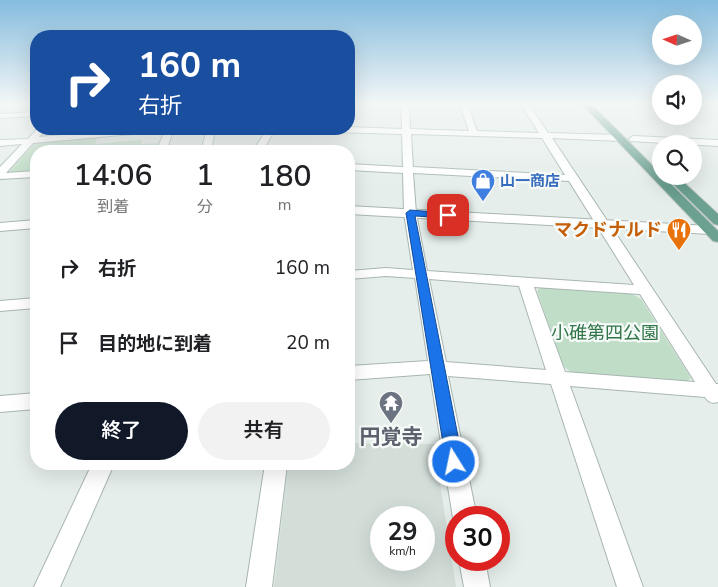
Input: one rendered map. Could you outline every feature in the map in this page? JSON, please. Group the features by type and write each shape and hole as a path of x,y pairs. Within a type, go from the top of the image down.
{"main road":[{"path":"612,130 716,230"},
{"path":"624,130 652,158"},
{"path":"678,185 716,230"}],"street":[{"path":"385,130 620,138"},
{"path":"541,130 645,290 716,394"},
{"path":"406,131 410,213 463,506"},
{"path":"0,175 36,135"},
{"path":"0,143 80,135"},
{"path":"633,139 718,143"},
{"path":"355,167 572,178"},
{"path":"0,175 30,174"},
{"path":"355,210 716,230"},
{"path":"0,227 30,224"},
{"path":"355,275 386,272 645,290"},
{"path":"526,282 630,587"},
{"path":"0,306 30,304"},
{"path":"355,374 438,368 716,394"},
{"path":"0,404 30,402"},
{"path":"47,587 100,470"},
{"path":"259,587 275,470"},
{"path":"474,571 477,587"}],"shaded area":[{"path":"355,443 434,444 445,516 445,571 454,571 456,587 274,587 287,470 355,470"}],"green space":[{"path":"98,136 95,144 142,140 141,144 160,143 159,145 34,144"},
{"path":"30,148 30,172 9,172"},
{"name":"小碓第四公園","path":"540,287 632,294 641,299 691,378 686,382 571,372 563,366 537,291"}],"place":[{"name":"山一商店","path":"483,202"},
{"name":"マクドナルド","path":"679,251"},
{"name":"円覚寺","path":"391,424"}],"route":[{"path":"448,215 410,213 454,462"}]}
